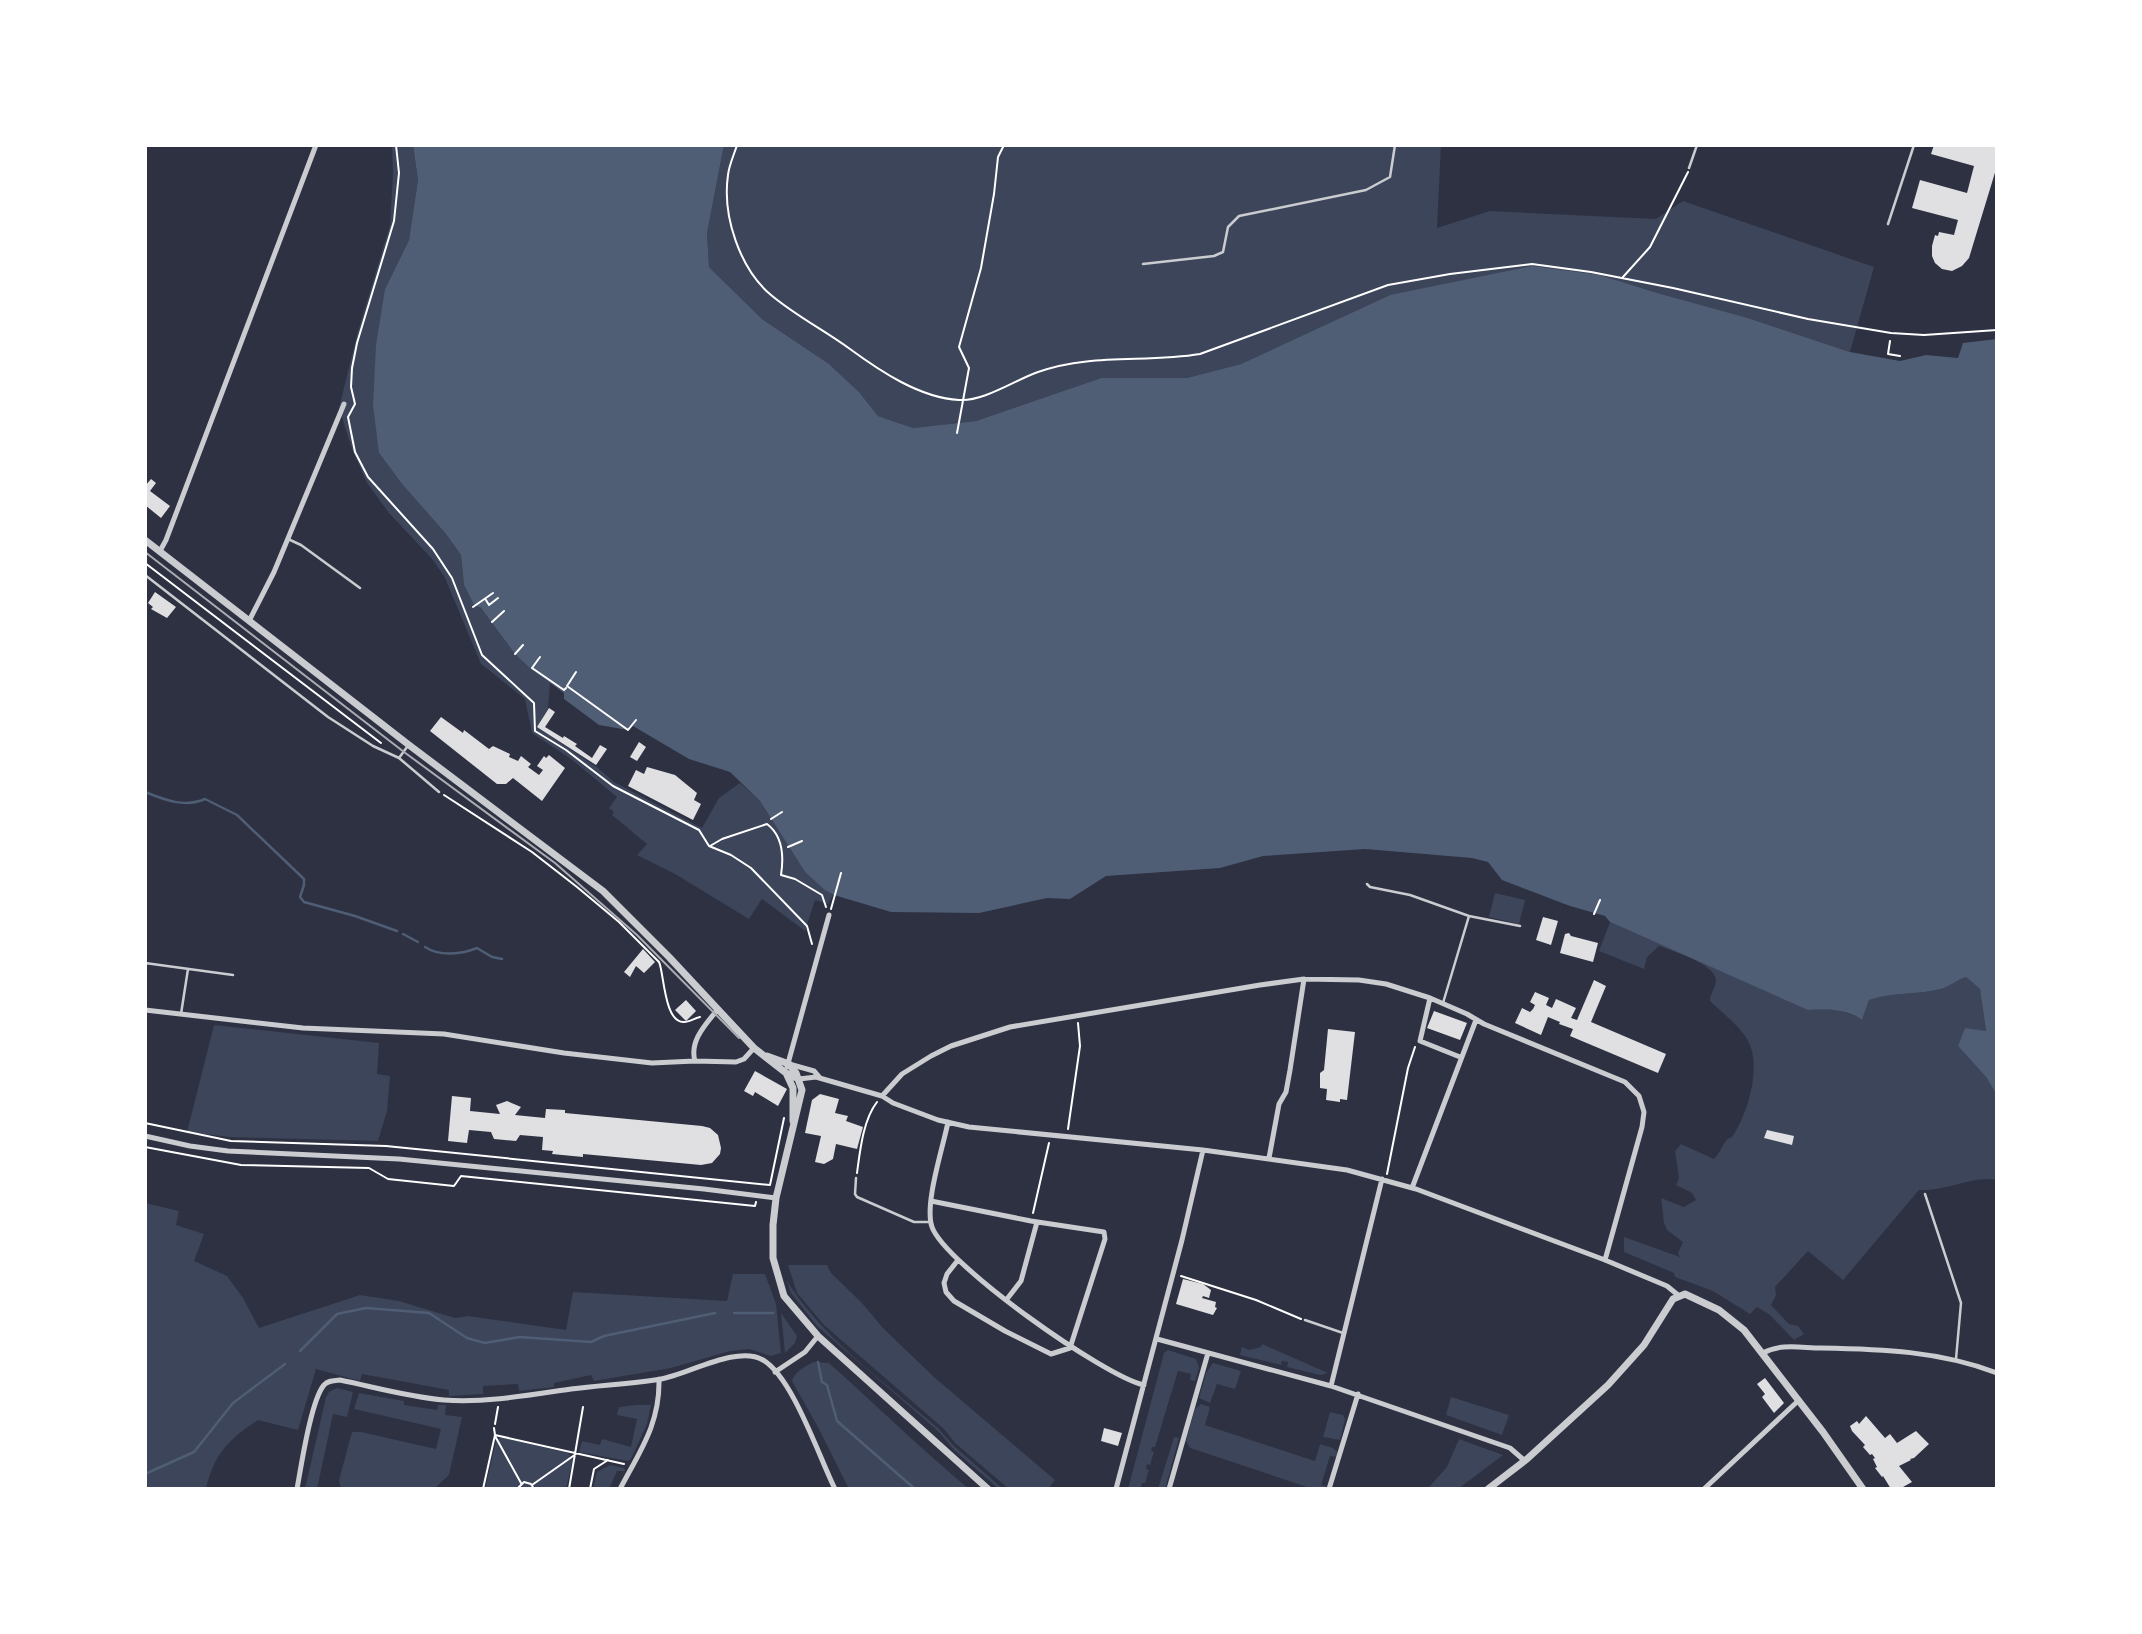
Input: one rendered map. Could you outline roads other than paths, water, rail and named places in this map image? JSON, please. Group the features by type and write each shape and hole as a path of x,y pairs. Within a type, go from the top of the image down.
{"street":[{"path":"160,551 219,405 316,145"},
{"path":"250,621 288,539 344,404"},
{"path":"145,540 409,745 603,891 757,1051 786,1073 799,1079 820,1078 882,1096 893,1103 948,1122 1269,1158 1347,1170 1384,1179 1605,1260 1667,1286 1678,1295"},
{"path":"794,1125 793,1088 786,1073 829,915"},
{"path":"1269,1158 1299,1022 1304,979"},
{"path":"882,1096 915,1065 951,1046 1010,1027 1304,979 1372,981 1443,1003 1476,1020 1609,1074 1625,1082 1639,1096 1644,1112 1640,1140 1605,1260"},
{"path":"1430,998 1419,1036 1423,1044 1460,1057"},
{"path":"695,1061 693,1050 700,1031 718,1009"},
{"path":"145,1010 317,1029 444,1034 638,1062 736,1062 757,1051"},
{"path":"1412,1188 1476,1020"},
{"path":"757,1051 814,1071 820,1078"},
{"path":"789,1064 799,1079 802,1095 776,1198 772,1238 773,1258 784,1296 818,1336 988,1489"},
{"path":"948,1122 931,1201 931,1222 936,1236 958,1260 1070,1348 1121,1376 1144,1385"},
{"path":"145,1136 228,1151 399,1159 776,1198"},
{"path":"1116,1489 1157,1339 1203,1150"},
{"path":"1332,1385 1384,1179"},
{"path":"931,1201 1034,1222 1104,1232 1105,1240 1070,1348"},
{"path":"1007,1299 1021,1281 1034,1222"},
{"path":"958,1260 944,1283 946,1292 954,1301 1046,1352 1051,1354 1070,1348"},
{"path":"1488,1489 1525,1461 1631,1361 1673,1299 1685,1294 1709,1304 1734,1320 1763,1353 1863,1489"},
{"path":"775,1372 805,1352 818,1336"},
{"path":"1157,1339 1332,1385 1510,1448 1525,1461"},
{"path":"1763,1353 1784,1347 1902,1351 1956,1359 1997,1373"},
{"path":"1169,1489 1208,1353"},
{"path":"297,1489 316,1403 321,1388 327,1382 340,1380 444,1400 499,1399 659,1379 730,1357 747,1355 763,1361 775,1372 801,1414 835,1489"},
{"path":"620,1489 650,1434 657,1411 659,1379"},
{"path":"1329,1489 1358,1394"},
{"path":"1704,1489 1798,1400"}],"lane":[{"path":"1143,264 1214,256 1223,252 1228,227 1239,216 1366,190 1390,177 1395,145"},
{"path":"1689,168 1697,145"},
{"path":"1888,224 1914,145"},
{"path":"288,539 301,545 360,588"},
{"path":"145,575 328,717 373,746 399,758 439,792"},
{"path":"399,758 409,745"},
{"path":"1367,884 1370,887 1410,895 1469,916 1520,926"},
{"path":"1443,1003 1469,916"},
{"path":"145,963 233,975"},
{"path":"181,1014 188,969"},
{"path":"856,1178 857,1198 914,1222 931,1222"},
{"path":"1925,1194 1961,1303 1956,1359"},
{"path":"1305,1321 1346,1333"}],"waterway":[{"path":"145,792 182,803 205,799 237,815 304,879 300,897 304,902 397,931"},
{"path":"403,934 418,942"},
{"path":"425,947 437,952 451,953 477,948 492,957 502,959"},
{"path":"300,1351 337,1314 366,1308 429,1313 467,1338 485,1343 520,1337 591,1342 604,1336 715,1313"},
{"path":"734,1313 773,1313"},
{"path":"818,1362 822,1382 827,1385 837,1421 915,1489"},
{"path":"145,1474 194,1452 233,1403 285,1364"}],"tram line":[{"path":"145,552 404,752 555,863 637,935 739,1038"}]}
